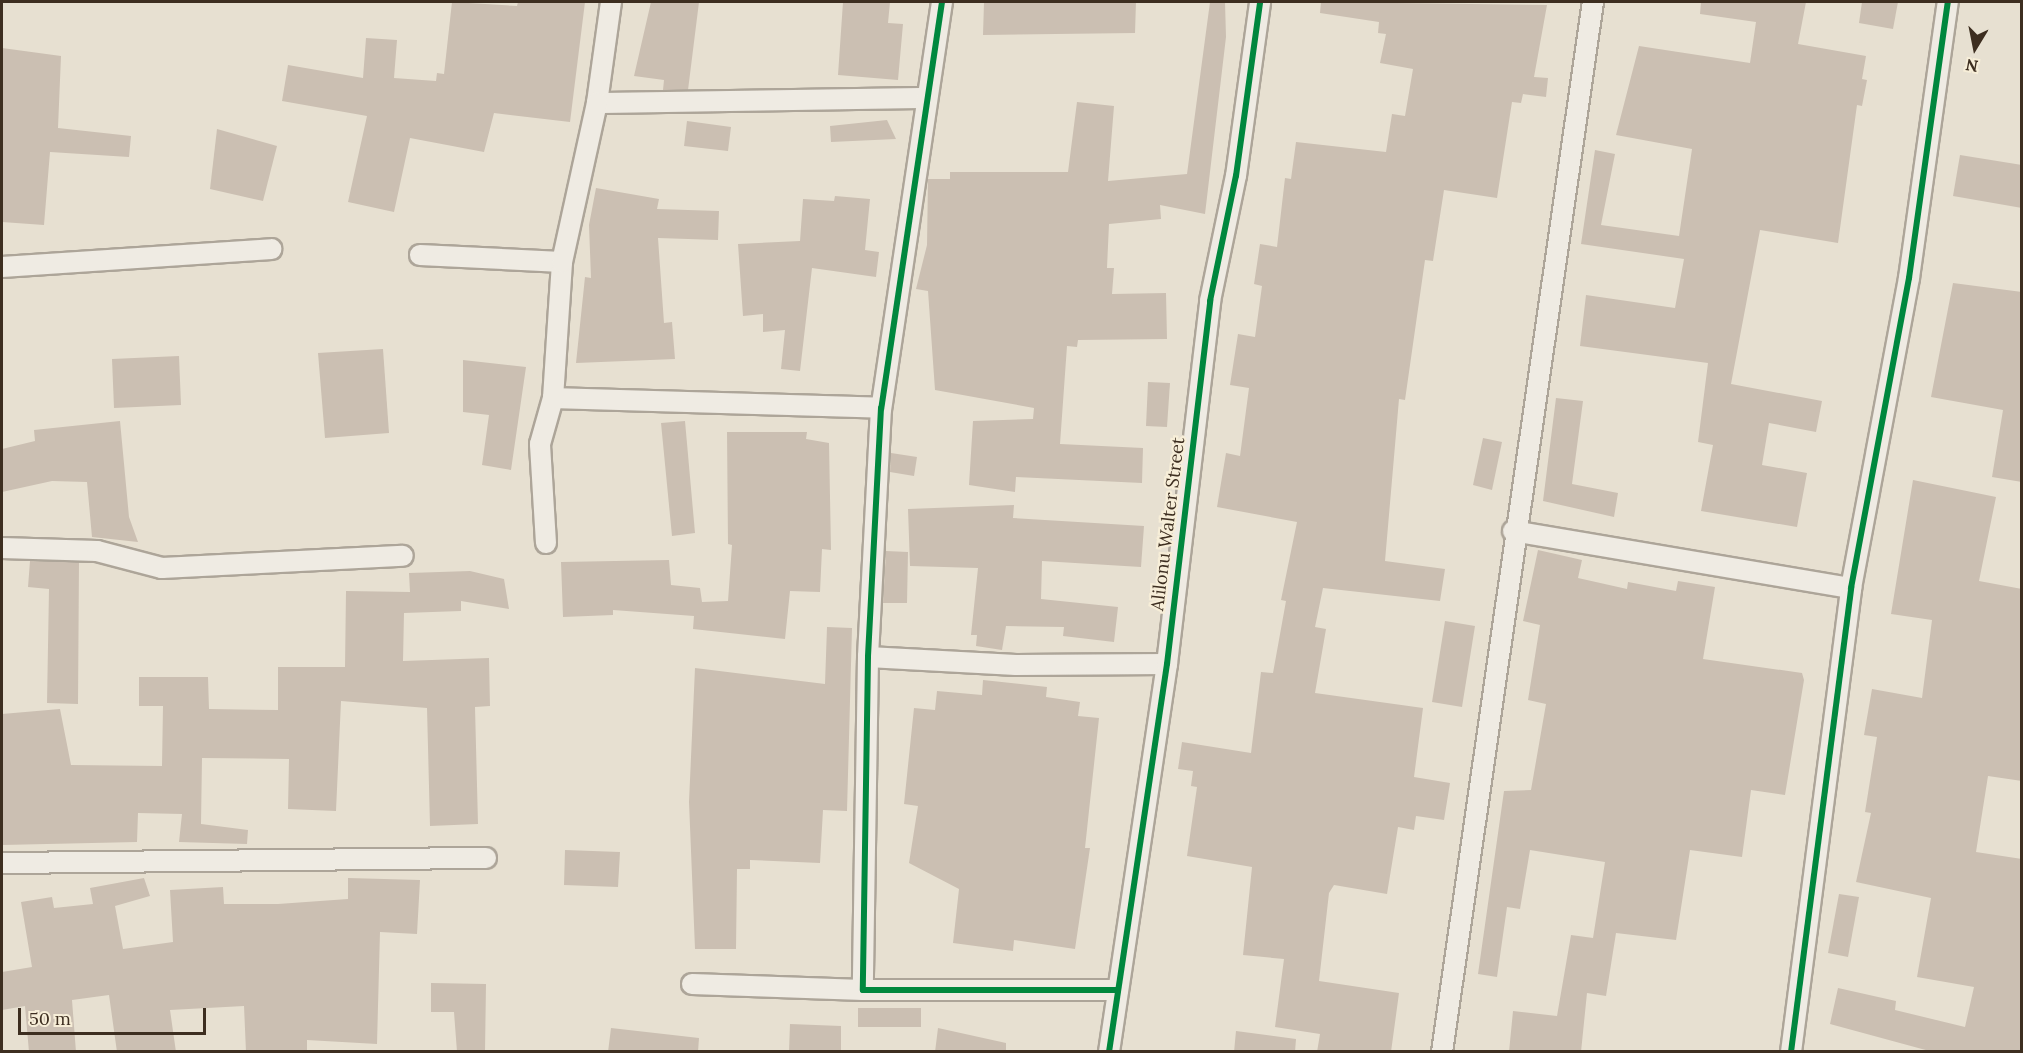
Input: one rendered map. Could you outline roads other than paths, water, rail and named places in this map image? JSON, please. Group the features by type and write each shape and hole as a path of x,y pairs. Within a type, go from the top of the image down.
{"street":[{"path":"546,543 540,444 553,398 562,261 597,103 611,2"},
{"path":"863,990 868,657 881,408 942,2"},
{"name":"Alilonu Walter Street","path":"1108,1052 1167,664 1210,302 1236,176 1260,2"},
{"path":"1442,1052 1513,531 1593,2"},
{"path":"1791,1052 1851,588 1909,278 1948,2"},
{"path":"597,103 926,98"},
{"path":"2,267 271,249"},
{"path":"420,255 562,261"},
{"path":"553,398 881,408"},
{"path":"1513,531 1851,588"},
{"path":"2,549 97,552 162,568 403,556"},
{"path":"868,657 1167,664"},
{"path":"2,863 486,858"},
{"path":"692,984 863,990 1118,990"}]}
